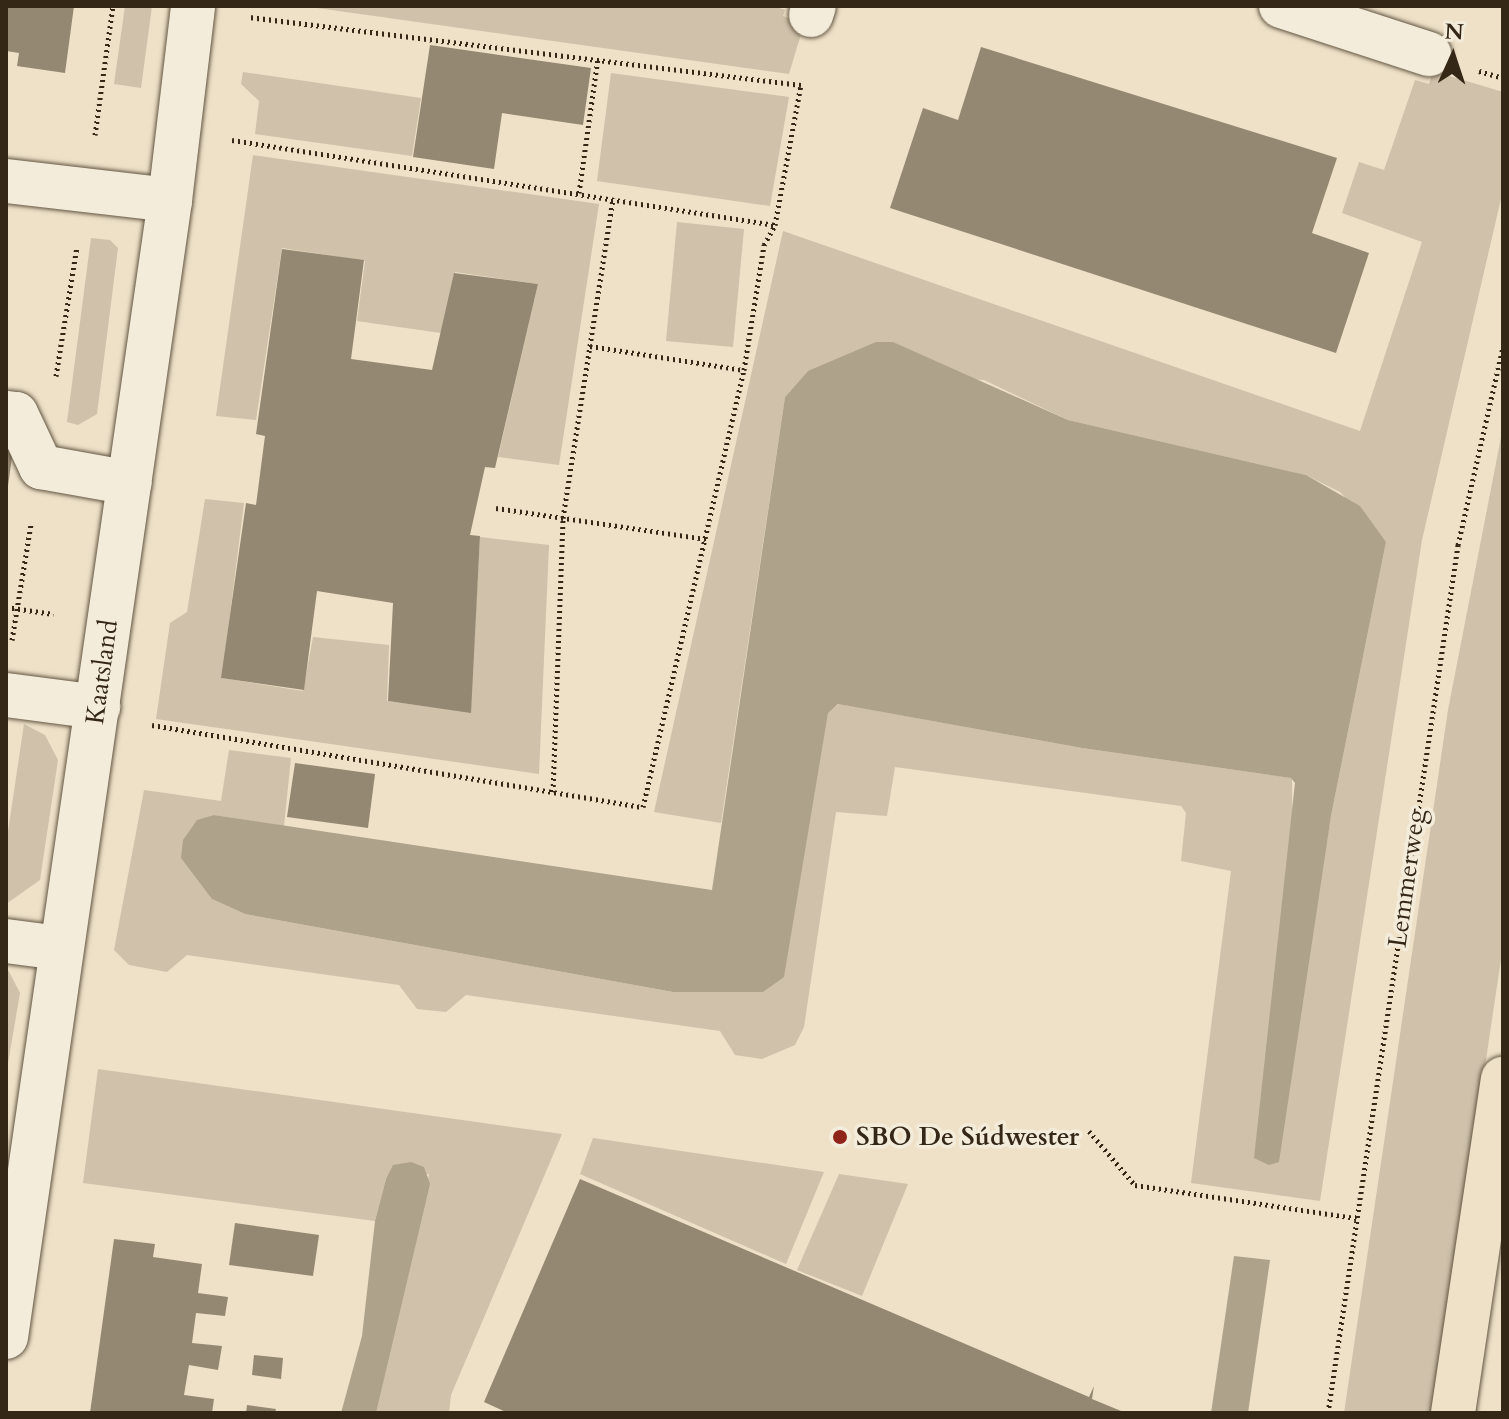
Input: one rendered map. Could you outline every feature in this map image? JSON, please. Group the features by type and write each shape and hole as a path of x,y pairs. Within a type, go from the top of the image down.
{"main road":[{"path":"1453,1413 1503,1079"}],"street":[{"path":"1281,6 1429,54"},
{"name":"Kaatsland","path":"6,1337 170,200 193,8"},
{"path":"6,181 170,200"},
{"path":"6,413 16,414 41,467 130,483"},
{"path":"6,695 98,707"},
{"path":"6,941 60,948"}],"path":[{"path":"10,647 87,190 113,6"},
{"path":"98,707 138,723 643,807 744,370 764,245 775,225 801,85 193,8"},
{"path":"579,193 598,57"},
{"path":"179,132 775,225"},
{"path":"553,792 563,518 613,198"},
{"path":"590,346 744,370"},
{"name":"Lemmerweg","path":"1328,1413 1458,545 1503,347"},
{"path":"496,508 707,539"},
{"path":"1089,1131 1135,1185 1357,1218"}],"shaded area":[{"path":"125,6 152,6 141,88 114,84"},
{"path":"303,6 774,6 785,10 783,16 804,24 789,74"},
{"path":"1433,71 1503,92 1503,190 1422,540 1320,1201 1191,1183 1231,871 1181,861 1186,813 1181,806 895,767 887,816 836,812 804,1027 795,1045 762,1059 735,1055 720,1031 466,995 446,1012 417,1009 399,985 187,955 167,972 129,965 114,950 144,790 221,801 229,750 291,758 284,826 214,815 212,899 245,914 673,992 828,712 839,704 1082,748 1292,778 1294,1039 1331,816 1386,542 1340,492 1306,475 1068,420 984,380 808,371 785,397 721,823 654,812 783,231 1360,431 1422,242 1342,213 1359,162 1384,170 1415,80 1429,84"},
{"path":"243,72 421,98 412,156 255,134 259,101 241,84"},
{"path":"611,73 789,97 770,206 597,181"},
{"path":"253,155 599,204 559,465 498,457 538,284 455,272 441,333 357,321 365,261 282,248 256,420 216,416"},
{"path":"677,222 744,229 733,347 666,341"},
{"path":"91,238 110,240 118,248 97,414 78,425 67,422"},
{"path":"876,342 893,342 1068,420 1306,475 1360,506 1386,542 1331,816 1279,1162 1269,1165 1254,1158 1295,783 1291,778 1082,748 838,704 828,713 784,977 763,992 673,992 245,914 212,899 181,858 183,840 197,820 214,815 712,890 785,397 808,371"},
{"path":"1503,427 1503,946 1433,1413 1344,1413 1448,710"},
{"path":"205,499 244,503 222,678 303,691 313,637 389,645 387,701 470,712 480,537 549,545 539,774 156,719 170,623 187,612"},
{"path":"24,724 45,735 58,760 40,880 6,904 6,845"},
{"path":"6,966 20,993 7,1069 6,1069"},
{"path":"98,1069 562,1134 451,1395 449,1413 376,1413 429,1174 386,1179 375,1221 83,1183"},
{"path":"593,1138 824,1172 786,1264 580,1174"},
{"path":"411,1162 424,1167 430,1184 376,1413 341,1413 362,1336 375,1221 386,1179 393,1165"},
{"path":"839,1174 908,1184 862,1296 797,1270"},
{"path":"1234,1256 1270,1260 1248,1413 1211,1413"}],"building":[{"path":"6,6 74,6 65,73 17,66 19,53 6,51"},
{"path":"430,45 591,68 583,125 502,113 494,169 413,157"},
{"path":"981,47 1337,158 1312,233 1369,253 1336,353 890,208 923,108 958,120"},
{"path":"282,249 364,260 351,359 432,370 454,273 538,284 495,468 485,467 470,535 480,536 471,713 388,701 393,603 317,591 304,690 221,678 246,503 256,505 265,436 256,434"},
{"path":"6,448 13,450 8,486 6,486"},
{"path":"295,763 375,774 368,828 287,817"},
{"path":"580,1179 1089,1397 1094,1386 1092,1399 1126,1413 508,1413 484,1402"},
{"path":"235,1223 319,1235 313,1276 229,1265"},
{"path":"114,1239 155,1244 153,1257 202,1264 198,1293 228,1297 225,1316 196,1313 192,1343 222,1346 218,1370 189,1365 184,1395 214,1399 212,1413 90,1413"},
{"path":"254,1355 283,1358 281,1379 252,1375"},
{"path":"247,1405 276,1409 275,1413 246,1413"}],"place":[{"name":"SBO De Súdwester","path":"840,1137"}]}
